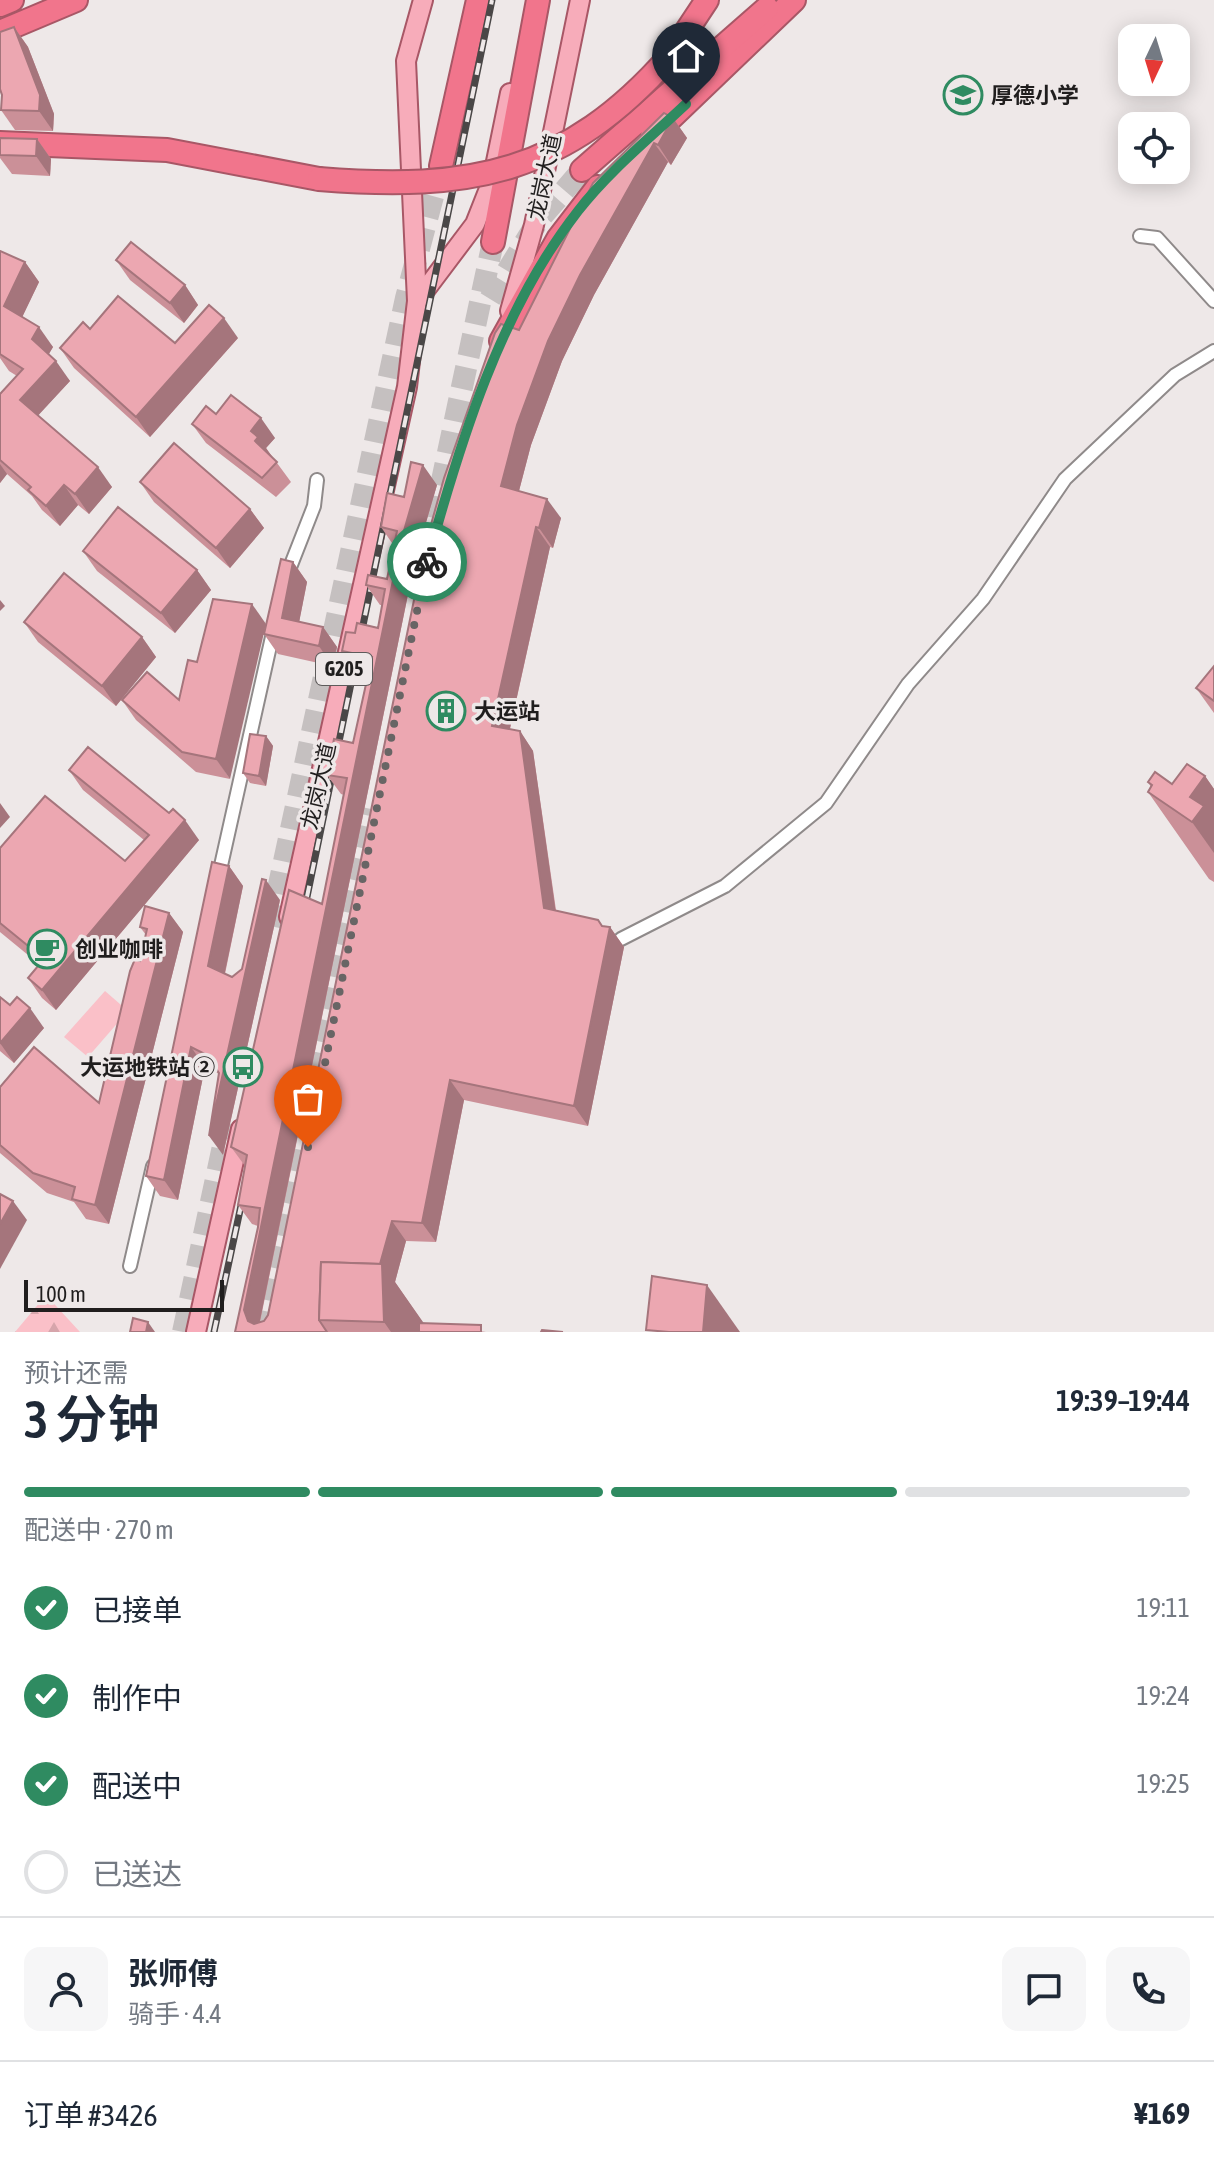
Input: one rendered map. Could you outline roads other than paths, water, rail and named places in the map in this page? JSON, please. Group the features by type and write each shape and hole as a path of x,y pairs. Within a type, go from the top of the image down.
{"highway":[{"path":"0,5 12,0"},
{"path":"0,32 76,0"},
{"path":"441,166 478,0"},
{"name":"龙岗大道","path":"493,242 538,0"},
{"path":"0,143 167,150 319,179 426,183 461,179 524,164 558,149 602,122 642,88 670,56 707,0"},
{"path":"582,170 726,41 778,0"},
{"path":"498,348 558,239 616,170 794,0"}],"main road":[{"name":"龙岗大道","path":"285,936 407,387 417,301 405,97 406,61 423,0"},
{"path":"417,301 475,224 492,181 529,0"},
{"name":"龙岗大道","path":"498,348 534,225 580,0"},
{"path":"196,1332 247,1104"}],"street":[{"path":"1140,236 1157,238 1214,301"},
{"path":"621,939 725,886 826,803 908,684 983,599 1065,479 1175,375 1214,351"},
{"path":"281,596 314,506 317,480"},
{"path":"214,899 230,813 278,611"},
{"path":"130,1266 154,1159"}],"tunnel":[{"path":"270,926 406,298 441,166"},
{"path":"490,299 538,221 582,170"},
{"path":"434,518 493,242"},
{"path":"258,1332 371,809"},
{"path":"183,1332 228,1123"}],"railway":[{"path":"302,921 492,0"},
{"path":"214,1332 245,1187"}],"place":[{"name":"厚德小学","path":"963,95"},
{"name":"大运站","path":"446,711"},
{"name":"创业咖啡","path":"47,949"},
{"name":"大运地铁站 ②","path":"243,1067"}]}
